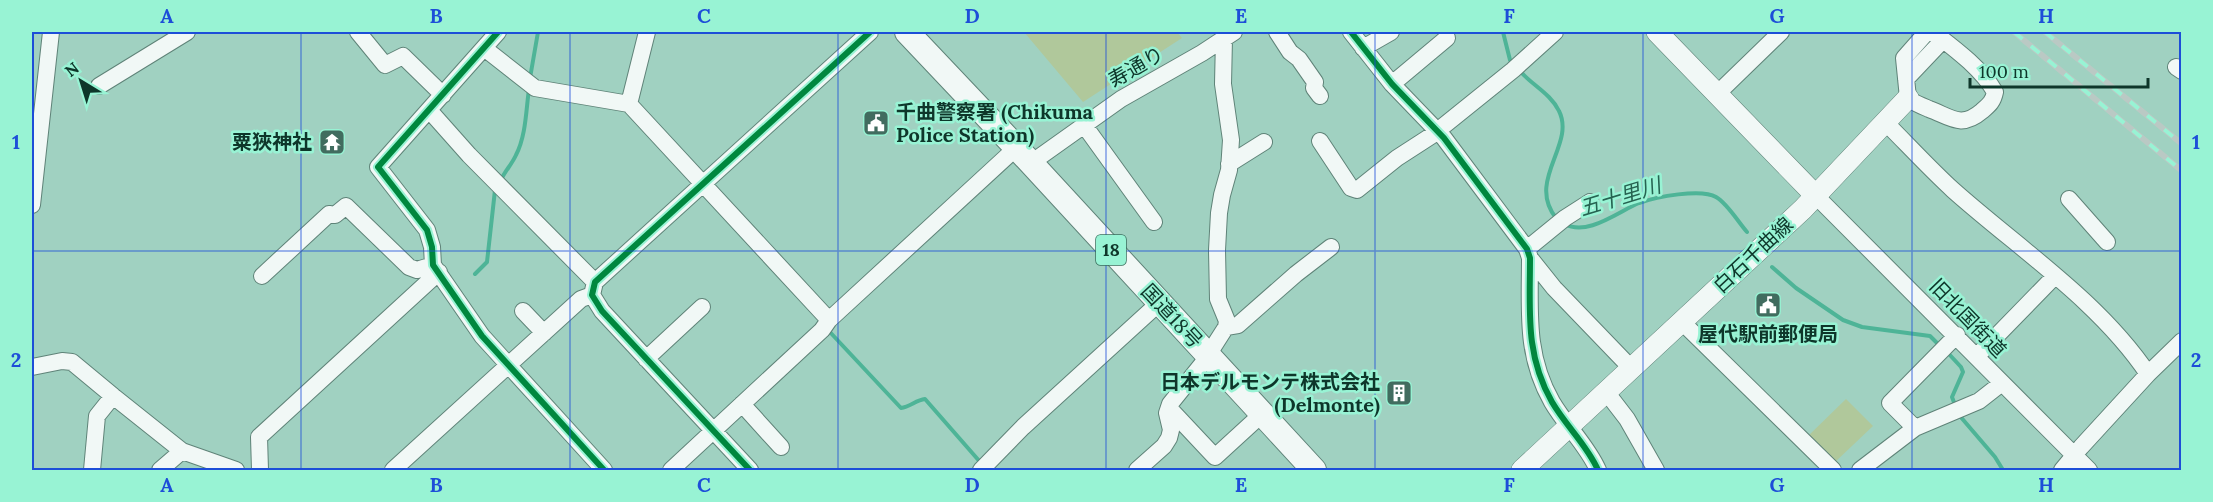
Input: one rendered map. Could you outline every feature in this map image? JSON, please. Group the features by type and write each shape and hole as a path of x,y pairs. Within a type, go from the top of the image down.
{"highway":[{"name":"国道18号","path":"907,32 1024,155 1314,471"}],"main road":[{"path":"1657,32 1816,196"},
{"name":"白石千曲線","path":"1522,471 1816,196 1886,122 1907,89"}],"street":[{"path":"32,205 51,32"},
{"path":"99,86 187,32"},
{"path":"358,32 385,65 404,56 443,95"},
{"path":"498,32 378,167 427,230 436,268 482,336 604,471"},
{"path":"629,104 647,32"},
{"path":"393,471 870,32"},
{"path":"1277,32 1315,82 1314,88 1320,96"},
{"path":"1351,32 1392,84 1436,130 1554,288 1632,369"},
{"path":"1363,48 1391,32"},
{"path":"1320,141 1343,168 1351,188 1357,190 1397,158 1431,136 1555,32"},
{"path":"1717,94 1781,32"},
{"path":"1907,89 1938,36 1991,84 1995,92 1992,102 1974,118 1965,121 1916,105 1907,89 1904,58 1927,32"},
{"path":"1137,471 1164,446 1169,438 1171,430 1167,413 1169,408 1208,356 1226,327 1227,321 1218,299 1217,250 1221,195 1232,141 1223,84 1229,35"},
{"name":"寿通り","path":"671,471 826,324 1024,155 1084,125 1121,99 1229,35"},
{"path":"1392,84 1447,38"},
{"path":"484,48 530,84 629,104 826,324"},
{"path":"429,110 593,289 602,311 750,471"},
{"path":"1886,122 1953,190 2080,297 2148,374"},
{"path":"1084,125 1154,222"},
{"path":"1229,164 1264,142"},
{"name":"旧北国街道","path":"1816,196 1948,344 1977,356 2089,471"},
{"path":"2069,199 2107,242"},
{"path":"1590,202 1561,221 1528,254 1530,336 1535,364 1552,402 1593,458 1598,471"},
{"path":"262,276 329,213 335,215 346,206 409,267 417,270 436,268"},
{"path":"1226,327 1238,325 1296,274 1331,247"},
{"path":"260,471 259,437 436,268"},
{"path":"1977,356 2055,276"},
{"path":"987,468 1023,427 1159,303"},
{"path":"646,359 702,307"},
{"path":"523,311 544,333"},
{"path":"1682,322 1833,471"},
{"path":"1915,428 1890,403 1948,344"},
{"path":"2062,471 2148,374 2180,346"},
{"path":"32,367 63,361 72,362 182,451 236,471"},
{"path":"1860,471 1915,428 1979,402 2002,383"},
{"path":"1607,393 1627,419 1656,471"},
{"path":"92,471 97,416 113,396"},
{"path":"742,404 781,447"},
{"path":"1169,408 1215,457 1262,414"},
{"path":"160,471 182,451"}],"green space":[{"path":"1024,32 1177,32 1182,38 1083,102"},
{"path":"1846,399 1873,426 1833,464 1806,438"}],"waterway":[{"path":"530,78 538,32"},
{"name":"五十里川","path":"1503,32 1510,60 1513,63"},
{"name":"五十里川","path":"1520,71 1556,105 1563,124 1546,190 1548,204 1556,218"},
{"path":"501,180 522,140 529,89"},
{"path":"475,274 487,262 495,190"},
{"name":"五十里川","path":"1565,224 1574,227 1593,225 1639,203 1678,194 1700,193 1709,194 1720,200 1747,232"},
{"name":"五十里川","path":"1772,267 1796,288 1843,320 1862,327 1930,336 1940,346"},
{"path":"828,330 901,408 925,399 981,463"},
{"name":"五十里川","path":"1948,353 1963,372 1952,397 1955,405"},
{"name":"五十里川","path":"1959,415 1995,457 2003,470"}],"railway":[{"path":"2014,32 2182,171"},
{"path":"2045,32 2182,144"}],"cycle path":[{"path":"498,32 378,167 427,230 432,247 433,265 482,336 604,470"},
{"path":"750,470 602,311 592,295 595,282 870,32"},
{"path":"1351,32 1392,84 1444,138 1527,249 1530,258 1531,332 1537,367 1552,402 1588,452 1598,470"}],"place":[{"name":"千曲警察署 (Chikuma Police Station)","path":"876,123"},
{"name":"粟狹神社","path":"332,142"},
{"name":"屋代駅前郵便局","path":"1768,305"},
{"name":"日本デルモンテ株式会社 (Delmonte)","path":"1399,393"}]}
